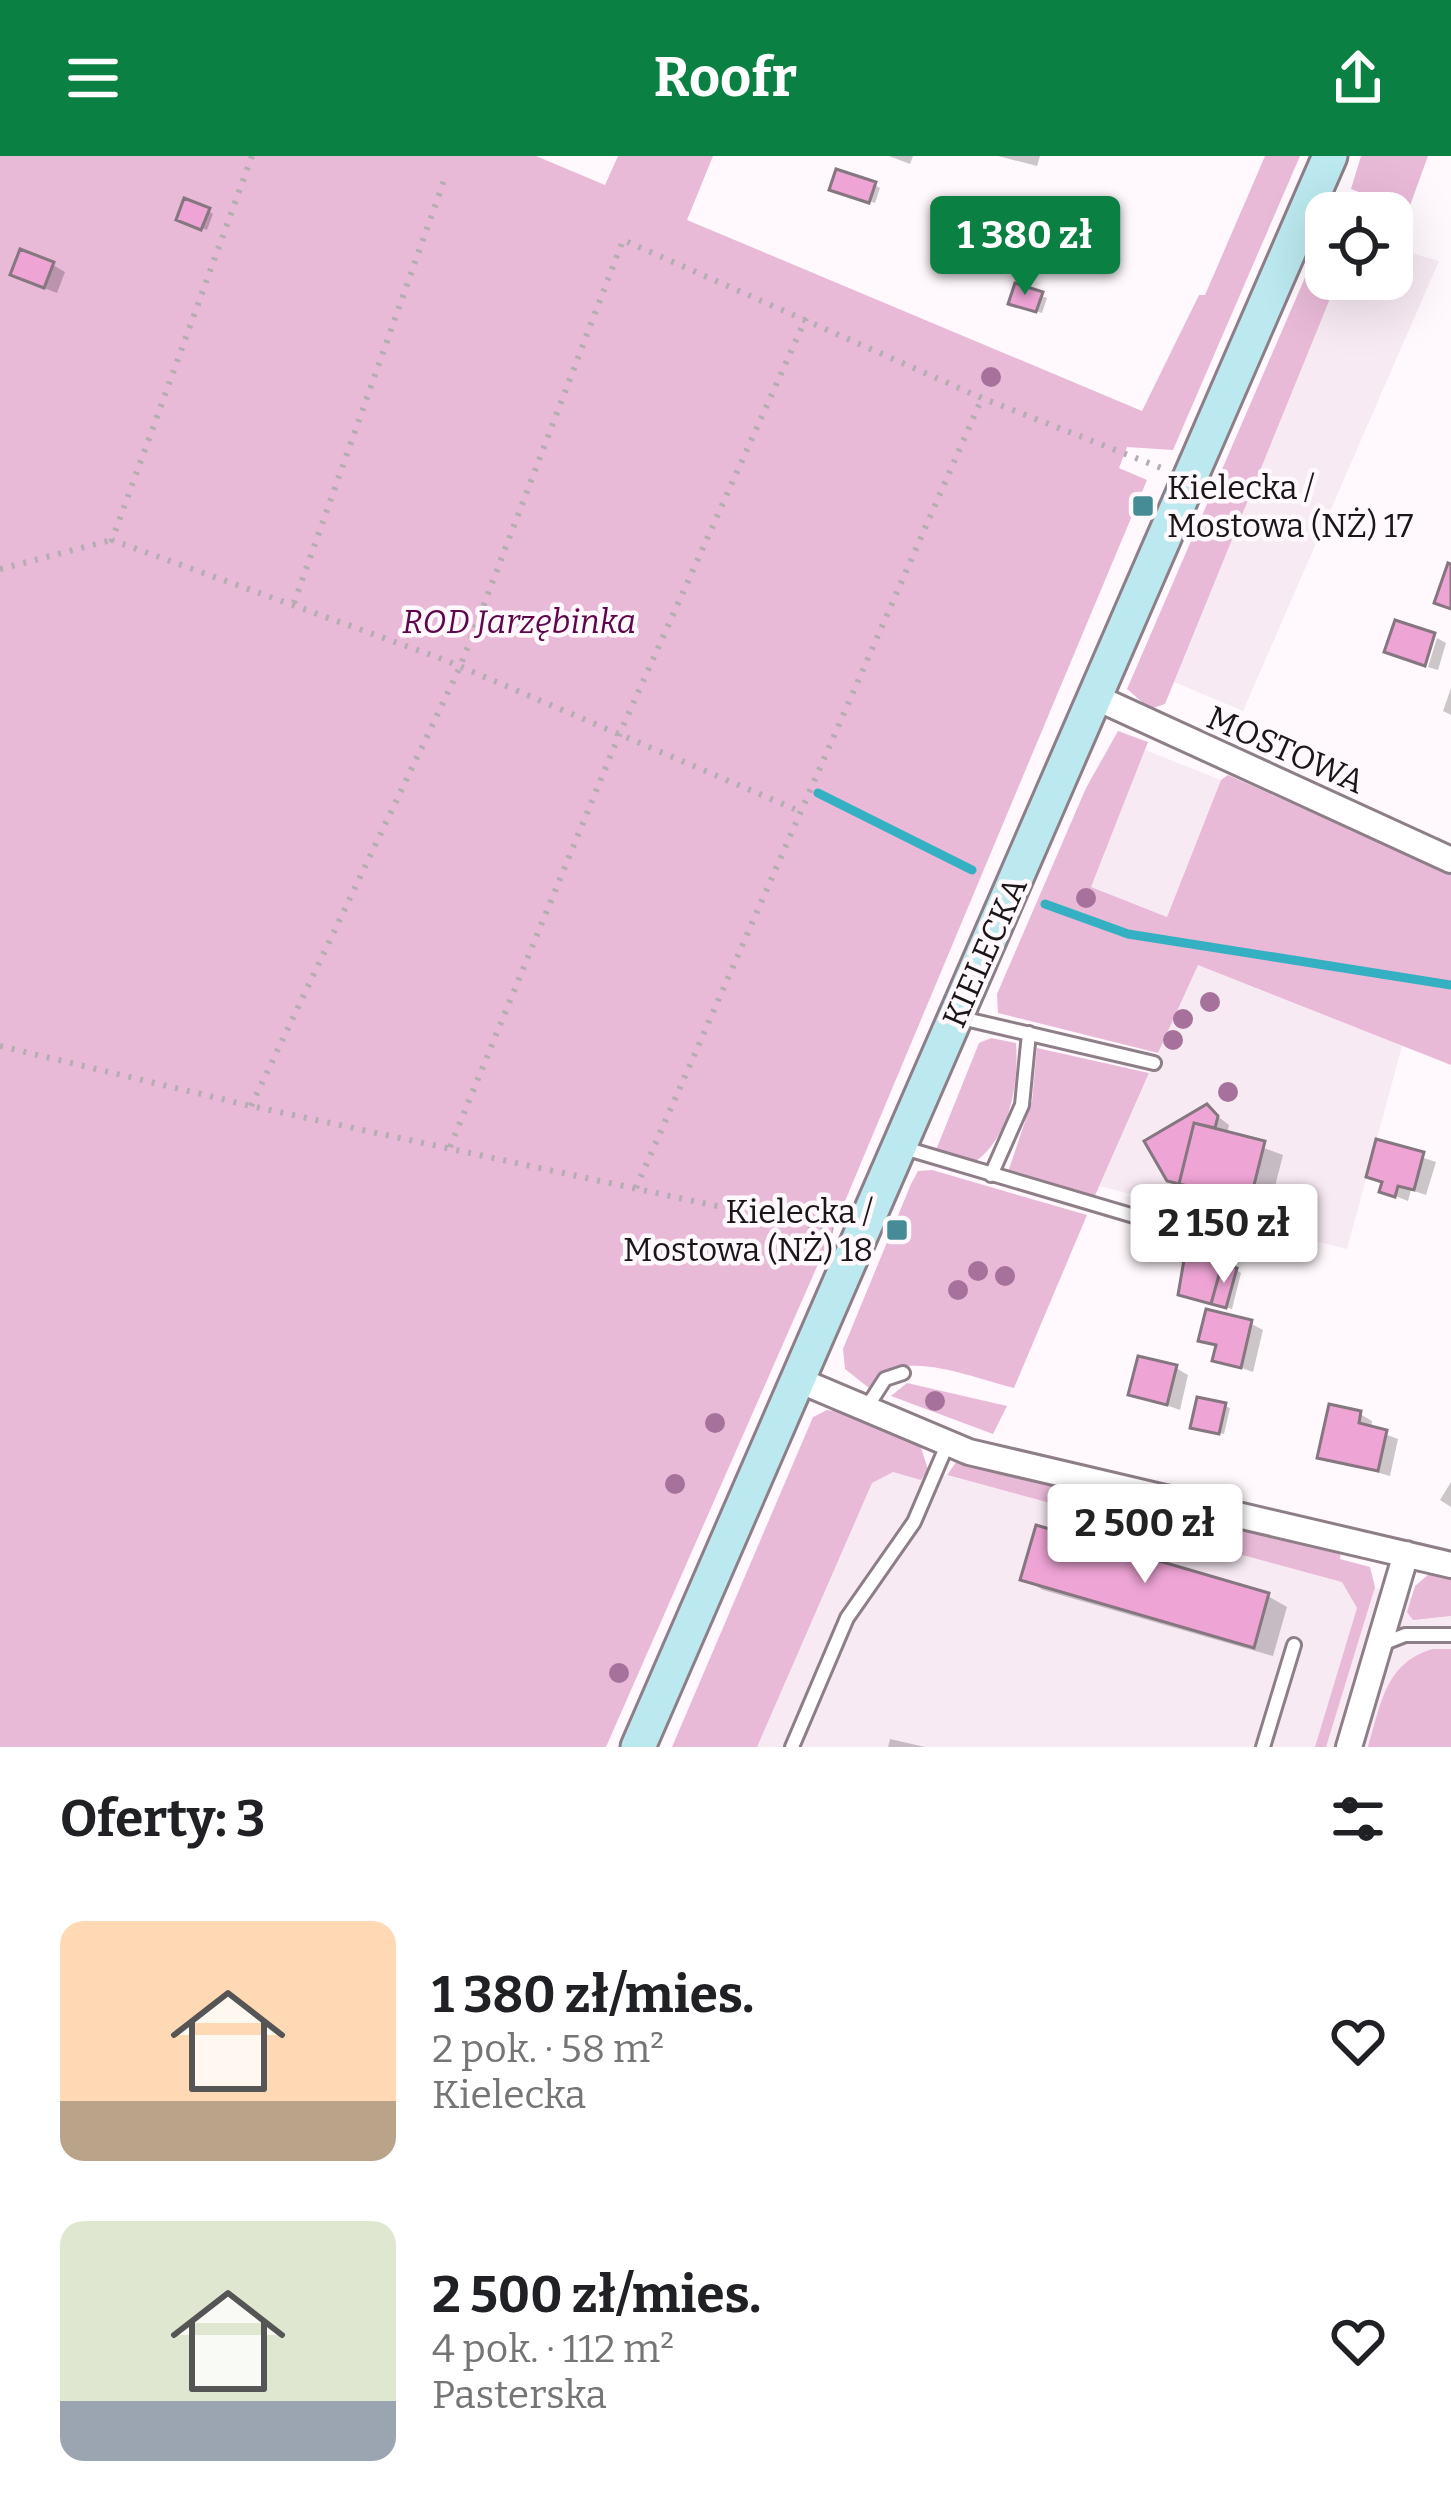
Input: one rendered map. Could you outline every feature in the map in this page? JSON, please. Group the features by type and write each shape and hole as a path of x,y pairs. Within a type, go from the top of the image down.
{"main road":[{"name":"KIELECKA","path":"638,1747 1330,156"}],"street":[{"name":"MOSTOWA","path":"1095,697 1451,860"},
{"path":"796,1379 946,1445 1451,1565"},
{"path":"1349,1747 1406,1554"}],"lane":[{"path":"956,1017 1154,1063"},
{"path":"991,1175 1022,1105 1029,1034"},
{"path":"899,1146 1222,1242"},
{"path":"866,1408 880,1383 903,1373"},
{"path":"792,1747 848,1618 914,1522 946,1445"},
{"path":"1379,1645 1405,1636 1451,1634"},
{"path":"1263,1747 1294,1645"}],"path":[{"path":"112,540 252,156"},
{"path":"294,603 446,175"},
{"path":"251,1106 460,667 623,239 982,398 1190,479"},
{"path":"450,1148 619,735 806,318"},
{"path":"635,1189 797,810 982,398"},
{"path":"0,568 112,540 460,667 797,810"},
{"path":"0,1046 251,1106 860,1236"}],"shaded area":[{"path":"1413,253 1439,261 1243,711 1172,681 1329,300 1413,300"},
{"path":"1145,750 1221,780 1167,917 1090,887"},
{"path":"1198,964 1414,1002 1347,1249 1099,1186"},
{"path":"892,1461 1451,1608 1451,1747 745,1747 863,1476"}],"green space":[{"name":"ROD Jarzębinka","path":"0,156 536,156 605,185 618,156 713,156 687,220 1142,411 1199,295 1205,295 1265,156 1300,156 1173,450 1127,447 1119,468 1147,480 830,1237 606,1747 0,1747"},
{"path":"1361,156 1428,156 1413,197 1413,192 1351,189"},
{"path":"1305,278 1305,300 1329,300 1165,704 1150,709 1127,689"},
{"path":"1118,731 1148,742 1091,887 1167,917 1221,780 1228,775 1451,874 1451,1065 1198,965 1158,1053 998,1013 997,994 1086,788"},
{"path":"991,1038 1016,1043 1014,1092 1004,1124 976,1161 936,1150 979,1043"},
{"path":"1037,1048 1149,1073 1093,1200 1008,1172 1032,1101"},
{"path":"932,1170 1087,1215 1014,1388 916,1366 881,1375 869,1388 845,1369 843,1349 911,1184 918,1171"},
{"path":"907,1383 1007,1406 993,1434 891,1396"},
{"path":"827,1410 847,1413 920,1444 928,1470 921,1480 893,1472 872,1483 757,1747 672,1747 813,1417"},
{"path":"959,1458 1341,1550 1340,1559 1370,1567 1375,1587 1326,1747 1315,1747 1357,1608 1342,1582 947,1475"},
{"path":"1429,1574 1451,1577 1451,1616 1413,1620 1407,1612 1415,1586"},
{"path":"1433,1649 1451,1649 1451,1747 1368,1747 1387,1687 1404,1664"}],"building":[{"path":"836,169 876,182 869,203 829,190"},
{"path":"184,198 210,208 201,230 176,220"},
{"path":"20,249 54,262 44,288 10,275"},
{"path":"1015,283 1043,292 1036,312 1008,304"},
{"path":"1451,564 1451,609 1434,603"},
{"path":"1395,620 1435,633 1425,666 1384,652"},
{"path":"1207,1104 1218,1116 1215,1128 1194,1123 1179,1184 1167,1181 1144,1141"},
{"path":"1194,1123 1265,1141 1250,1201 1179,1184"},
{"path":"1376,1139 1424,1152 1414,1190 1398,1186 1395,1197 1379,1192 1382,1182 1366,1177"},
{"path":"1185,1254 1222,1264 1211,1304 1178,1295"},
{"path":"1222,1264 1237,1268 1226,1308 1211,1304"},
{"path":"1206,1309 1252,1320 1241,1368 1212,1361 1216,1345 1198,1341"},
{"path":"1138,1356 1177,1365 1167,1405 1128,1395"},
{"path":"1197,1397 1226,1403 1219,1434 1190,1428"},
{"path":"1329,1404 1361,1411 1359,1423 1387,1430 1378,1471 1317,1458"},
{"path":"1036,1525 1269,1593 1254,1648 1020,1580"}],"waterway":[{"path":"818,793 972,870"},
{"path":"1045,904 1128,934 1451,985"}],"place":[{"name":"Kielecka / Mostowa (NŻ) 17","path":"1143,506"},
{"name":"Kielecka / Mostowa (NŻ) 18","path":"897,1230"}]}
